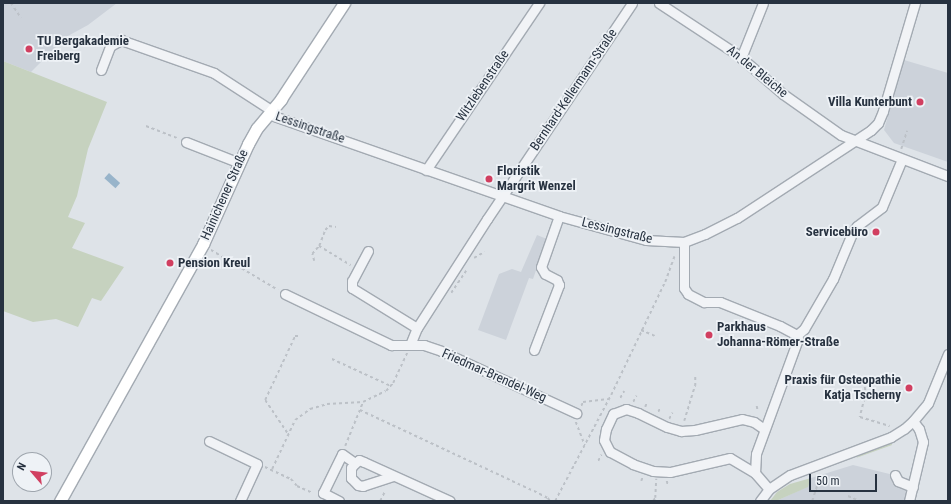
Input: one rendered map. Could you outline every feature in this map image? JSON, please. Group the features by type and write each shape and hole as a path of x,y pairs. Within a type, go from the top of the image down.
{"main road":[{"name":"Hainichener Straße","path":"60,501 202,245 257,128 296,78 344,3"}],"street":[{"name":"Witzlebenstraße","path":"426,170 539,3"},
{"name":"Bernhard-Kellermann-Straße","path":"502,196 632,3"},
{"name":"An der Bleiche","path":"660,3 741,58 811,115 841,135 854,141"},
{"path":"741,58 763,3"},
{"name":"Lessingstraße","path":"101,70 110,46 120,40 214,73 270,112 426,170 559,216 646,240 682,242 705,234 737,218 871,130 878,123 915,3"},
{"path":"854,141 948,176"},
{"path":"186,142 240,163"},
{"path":"797,335 804,330 833,280 857,226 882,207 900,158"},
{"path":"410,344 417,328 502,196"},
{"path":"534,350 559,285 558,281 545,274 541,267 559,216"},
{"path":"682,242 684,288 688,294 704,302 720,302 780,326 797,335"},
{"path":"368,251 352,281 352,288 417,328"},
{"name":"Friedmar-Brendel-Weg","path":"285,294 391,345 424,345 441,351 576,413"},
{"path":"755,473 756,454 798,339 797,335"},
{"path":"760,501 769,489 790,475 891,437 913,421 928,403 948,354"},
{"path":"764,429 754,422 742,419 695,430 681,431 666,427 638,412 626,409 613,414 606,428 604,440 610,452 633,464 653,471 670,472 730,458 755,473 769,489"},
{"path":"909,501 923,442 919,429 913,421"},
{"path":"209,441 257,464 240,501"},
{"path":"338,501 323,493 342,454 355,463"},
{"path":"393,476 363,486 353,482 350,472 355,463 359,460 450,501"},
{"path":"895,475 898,481 912,487"}],"path":[{"path":"10,3 21,18"},
{"path":"146,126 186,142"},
{"path":"900,158 907,131"},
{"path":"314,261 312,254 319,246 325,230 329,226 336,227"},
{"path":"555,501 608,399 665,282 682,242"},
{"path":"202,245 285,294"},
{"path":"319,246 358,269"},
{"path":"641,330 655,336"},
{"path":"288,434 265,400 269,396 295,336 298,336"},
{"path":"323,493 313,493 297,486 291,479 272,469 295,420 310,408 328,404 363,402 386,391 391,386 410,344"},
{"path":"332,359 391,386"},
{"path":"681,431 695,386 695,376"},
{"path":"865,387 866,393 860,417 890,426"},
{"path":"620,398 624,391"},
{"path":"585,445 575,419 576,413 583,402 608,399"},
{"path":"342,454 363,402"},
{"path":"644,409 647,402"},
{"path":"757,406 758,412"},
{"path":"360,410 534,491 548,498 550,501"},
{"path":"668,421 672,413"},
{"path":"598,461 600,456"},
{"path":"812,501 821,474"},
{"path":"653,501 655,498 656,475"},
{"path":"641,481 643,477"},
{"path":"380,501 385,491"},
{"path":"848,496 860,501"}],"shaded area":[{"name":"TU Bergakademie Freiberg","path":"3,3 117,3 88,25 66,37 31,72 3,61"},
{"name":"Villa Kunterbunt","path":"904,60 948,73 948,162 894,143 884,130"},
{"path":"537,235 547,239 533,279 529,278 506,340 478,330 499,274 512,269 521,272"},
{"path":"853,465 914,480 909,501 776,501 807,487 811,478"}],"green space":[{"path":"3,61 107,102 88,149 77,196 68,217 85,223 72,248 124,267 101,301 92,298 78,327 56,319 33,322 3,311"},
{"path":"891,442 892,445 856,458 864,452"},
{"path":"811,478 808,487 776,501 770,501 777,492 790,484"}],"water":[{"path":"109,173 120,183 115,188 104,178"}],"place":[{"name":"TU Bergakademie Freiberg","path":"29,49"},
{"name":"Villa Kunterbunt","path":"920,102"},
{"name":"Floristik Margrit Wenzel","path":"489,179"},
{"name":"Servicebüro","path":"876,232"},
{"name":"Pension Kreul","path":"170,263"},
{"name":"Parkhaus Johanna-Römer-Straße","path":"709,335"},
{"name":"Praxis für Osteopathie Katja Tscherny","path":"909,388"}]}
